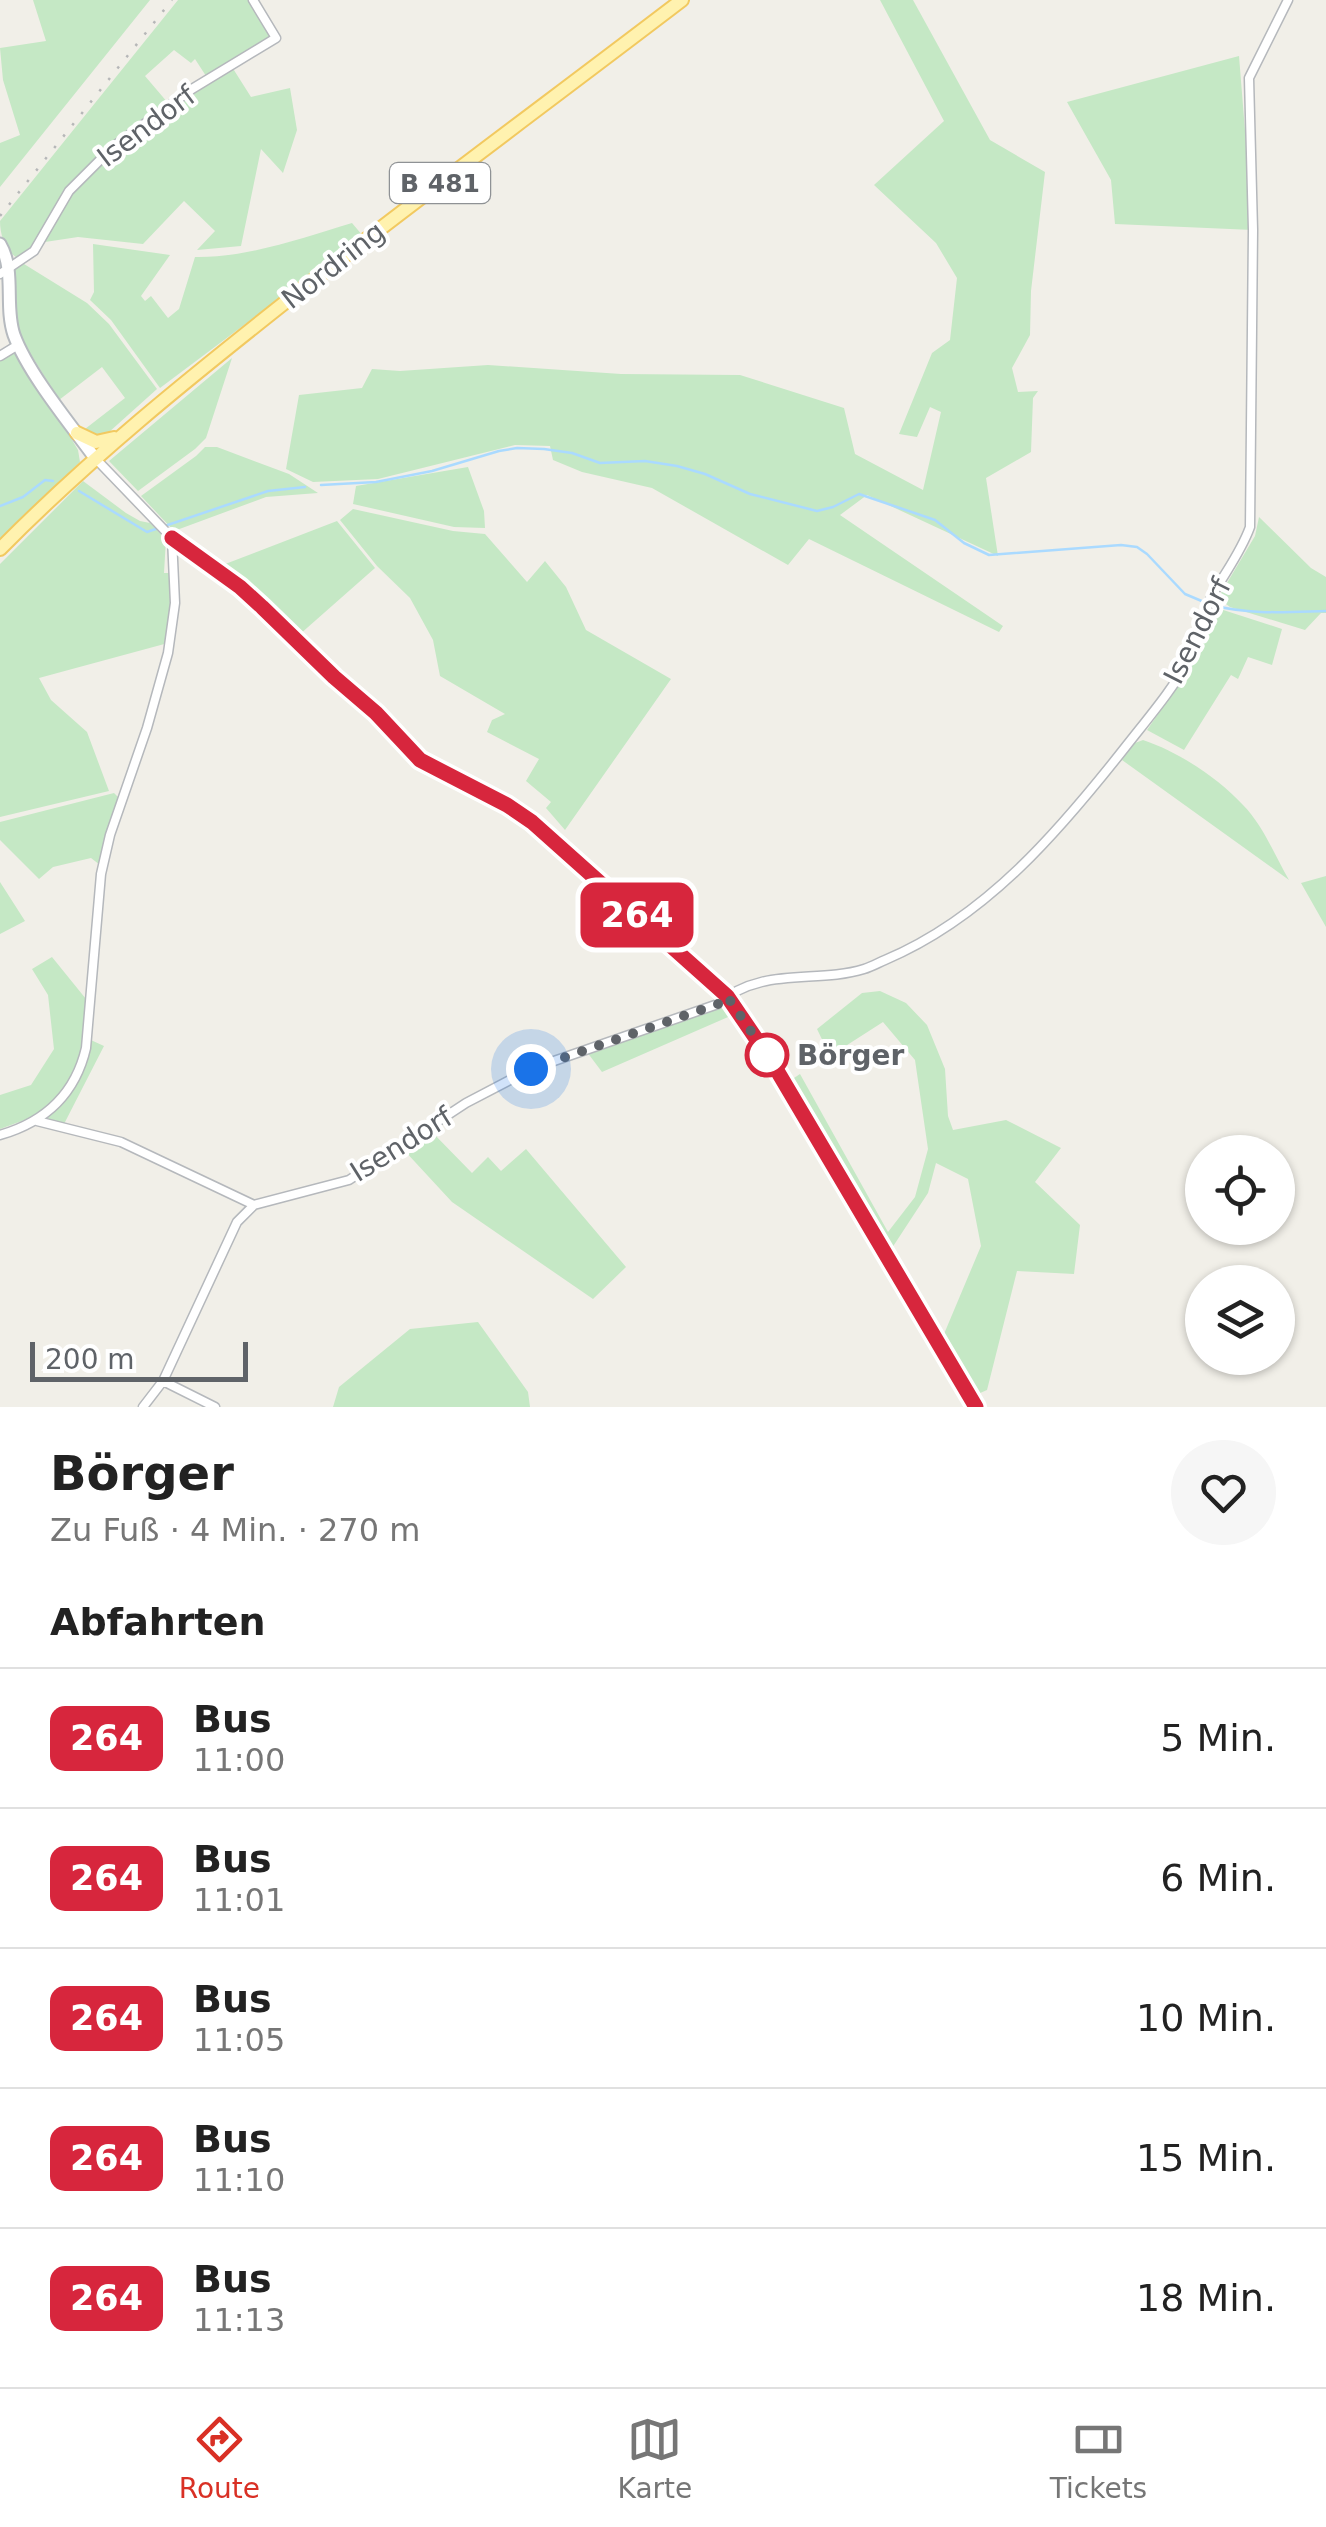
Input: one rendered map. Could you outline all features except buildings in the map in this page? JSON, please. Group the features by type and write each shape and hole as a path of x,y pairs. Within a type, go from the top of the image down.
{"main road":[{"name":"Nordring","path":"0,550 120,435 368,237 682,0"},
{"path":"77,433 96,442 120,435"}],"street":[{"name":"Isendorf","path":"4,271 34,251 68,191 113,147 192,89 276,38 253,0"},
{"name":"Isendorf","path":"254,1205 348,1180 466,1103 531,1069 718,1004 727,996 774,979 862,970 891,958 983,900 1011,877 1080,805 1190,657 1208,604 1244,542 1252,519 1249,78 1288,0"},
{"path":"0,244 6,257 10,316 18,345 95,458 169,535 240,587 376,713 420,760 532,822 727,996 772,1062 976,1407"},
{"path":"0,356 18,345"},
{"path":"0,1135 37,1121 57,1104 81,1067 86,1048 101,874 168,653 174,603 169,535"},
{"path":"37,1121 120,1142 254,1205 237,1222 163,1382 143,1407"},
{"path":"163,1382 215,1407"}],"green space":[{"path":"33,0 150,0 0,187 0,143 20,135 3,80 0,48 46,41"},
{"path":"178,0 250,0 273,37 206,76 195,59 191,63 174,50 145,76 168,103 77,176 33,244 17,258 4,242 0,221"},
{"path":"880,0 913,0 990,140 1045,172 1031,291 1030,335 1012,368 1018,392 1038,391 1033,398 1031,452 986,478 998,556 867,495 840,515 1003,626 999,632 809,539 788,565 652,488 582,472 553,460 550,446 515,445 378,479 313,482 286,469 299,395 362,388 372,369 488,365 621,374 740,375 844,408 855,454 923,490 941,412 930,407 917,437 899,434 932,353 950,340 957,278 936,243 874,185 944,121"},
{"path":"1239,56 1253,230 1115,224 1111,180 1067,102"},
{"path":"232,67 251,97 290,88 297,130 283,173 261,149 241,246 197,250 215,231 184,201 143,244 78,237 45,242 66,198 104,158 146,124"},
{"path":"352,223 363,236 160,388 111,320 90,300 94,292 93,244 170,255 141,296 145,301 151,296 168,318 179,309 195,257 254,251"},
{"path":"24,264 87,303 109,324 157,389 108,433 93,436 85,429 125,398 102,367 59,400 22,340 16,324 13,270"},
{"path":"18,349 78,450 80,462 0,540 0,360"},
{"path":"232,358 206,438 138,491 109,461"},
{"path":"205,447 217,447 289,474 318,493 266,497 174,531 141,496"},
{"path":"468,467 484,511 485,528 454,527 353,504 356,486"},
{"path":"83,481 126,513 150,523 166,539 164,573 169,573 172,601 168,643 39,678 51,700 87,732 109,791 0,817 0,564"},
{"path":"353,509 453,531 485,534 527,582 545,561 566,587 586,630 671,679 565,830 546,808 551,802 526,781 539,759 487,732 492,720 505,714 440,676 433,640 410,598 377,566 340,520"},
{"path":"1259,517 1311,568 1326,577 1326,613 1321,613 1305,630 1230,607 1218,598 1255,536"},
{"path":"337,521 375,568 299,635 220,566"},
{"path":"1214,607 1282,629 1272,665 1248,657 1238,679 1231,675 1184,750 1147,730 1200,654"},
{"path":"1143,740 1184,759 1233,795 1257,822 1289,880 1122,760 1135,743"},
{"path":"114,793 118,797 100,865 91,858 53,867 39,879 0,840 0,822"},
{"path":"1326,876 1326,927 1301,883"},
{"path":"0,882 25,921 0,934"},
{"path":"52,957 86,999 82,1036 104,1046 64,1124 38,1115 0,1129 0,1095 31,1085 54,1049 48,995 32,969"},
{"path":"880,991 906,1003 927,1025 945,1069 948,1116 953,1130 1006,1120 1061,1148 1035,1182 1080,1225 1074,1274 1017,1271 987,1390 971,1397 788,1082 800,1074 888,1232 915,1197 928,1149 915,1060 883,1022 830,1056 817,1029 862,993","holes":["936,1163 968,1179 981,1246 944,1334 892,1248 928,1193"]},
{"path":"728,1003 735,1014 602,1072 587,1052"},
{"path":"431,1131 472,1173 488,1157 501,1171 526,1149 626,1267 593,1299 452,1202 403,1149"},
{"path":"478,1322 528,1392 530,1407 333,1407 339,1387 410,1329"}],"waterway":[{"path":"321,485 376,482 517,448 572,453 600,463 645,461 705,474 750,494 817,511 859,494 935,520 964,543 989,555 1137,547 1185,594 1204,602"},
{"path":"0,506 23,497 45,480 53,481"},
{"path":"79,491 147,532 268,491 305,487"},
{"path":"1211,605 1254,612 1326,611"}],"railway":[{"path":"0,216 172,0"}],"bus line":[{"name":"264","path":"172,538 240,587 376,713 420,760 532,822 727,996 772,1062 976,1407"}],"place":[{"name":"Börger","path":"767,1055"}],"route":[{"path":"531,1069 718,1004 727,996 772,1062 767,1055"}]}
